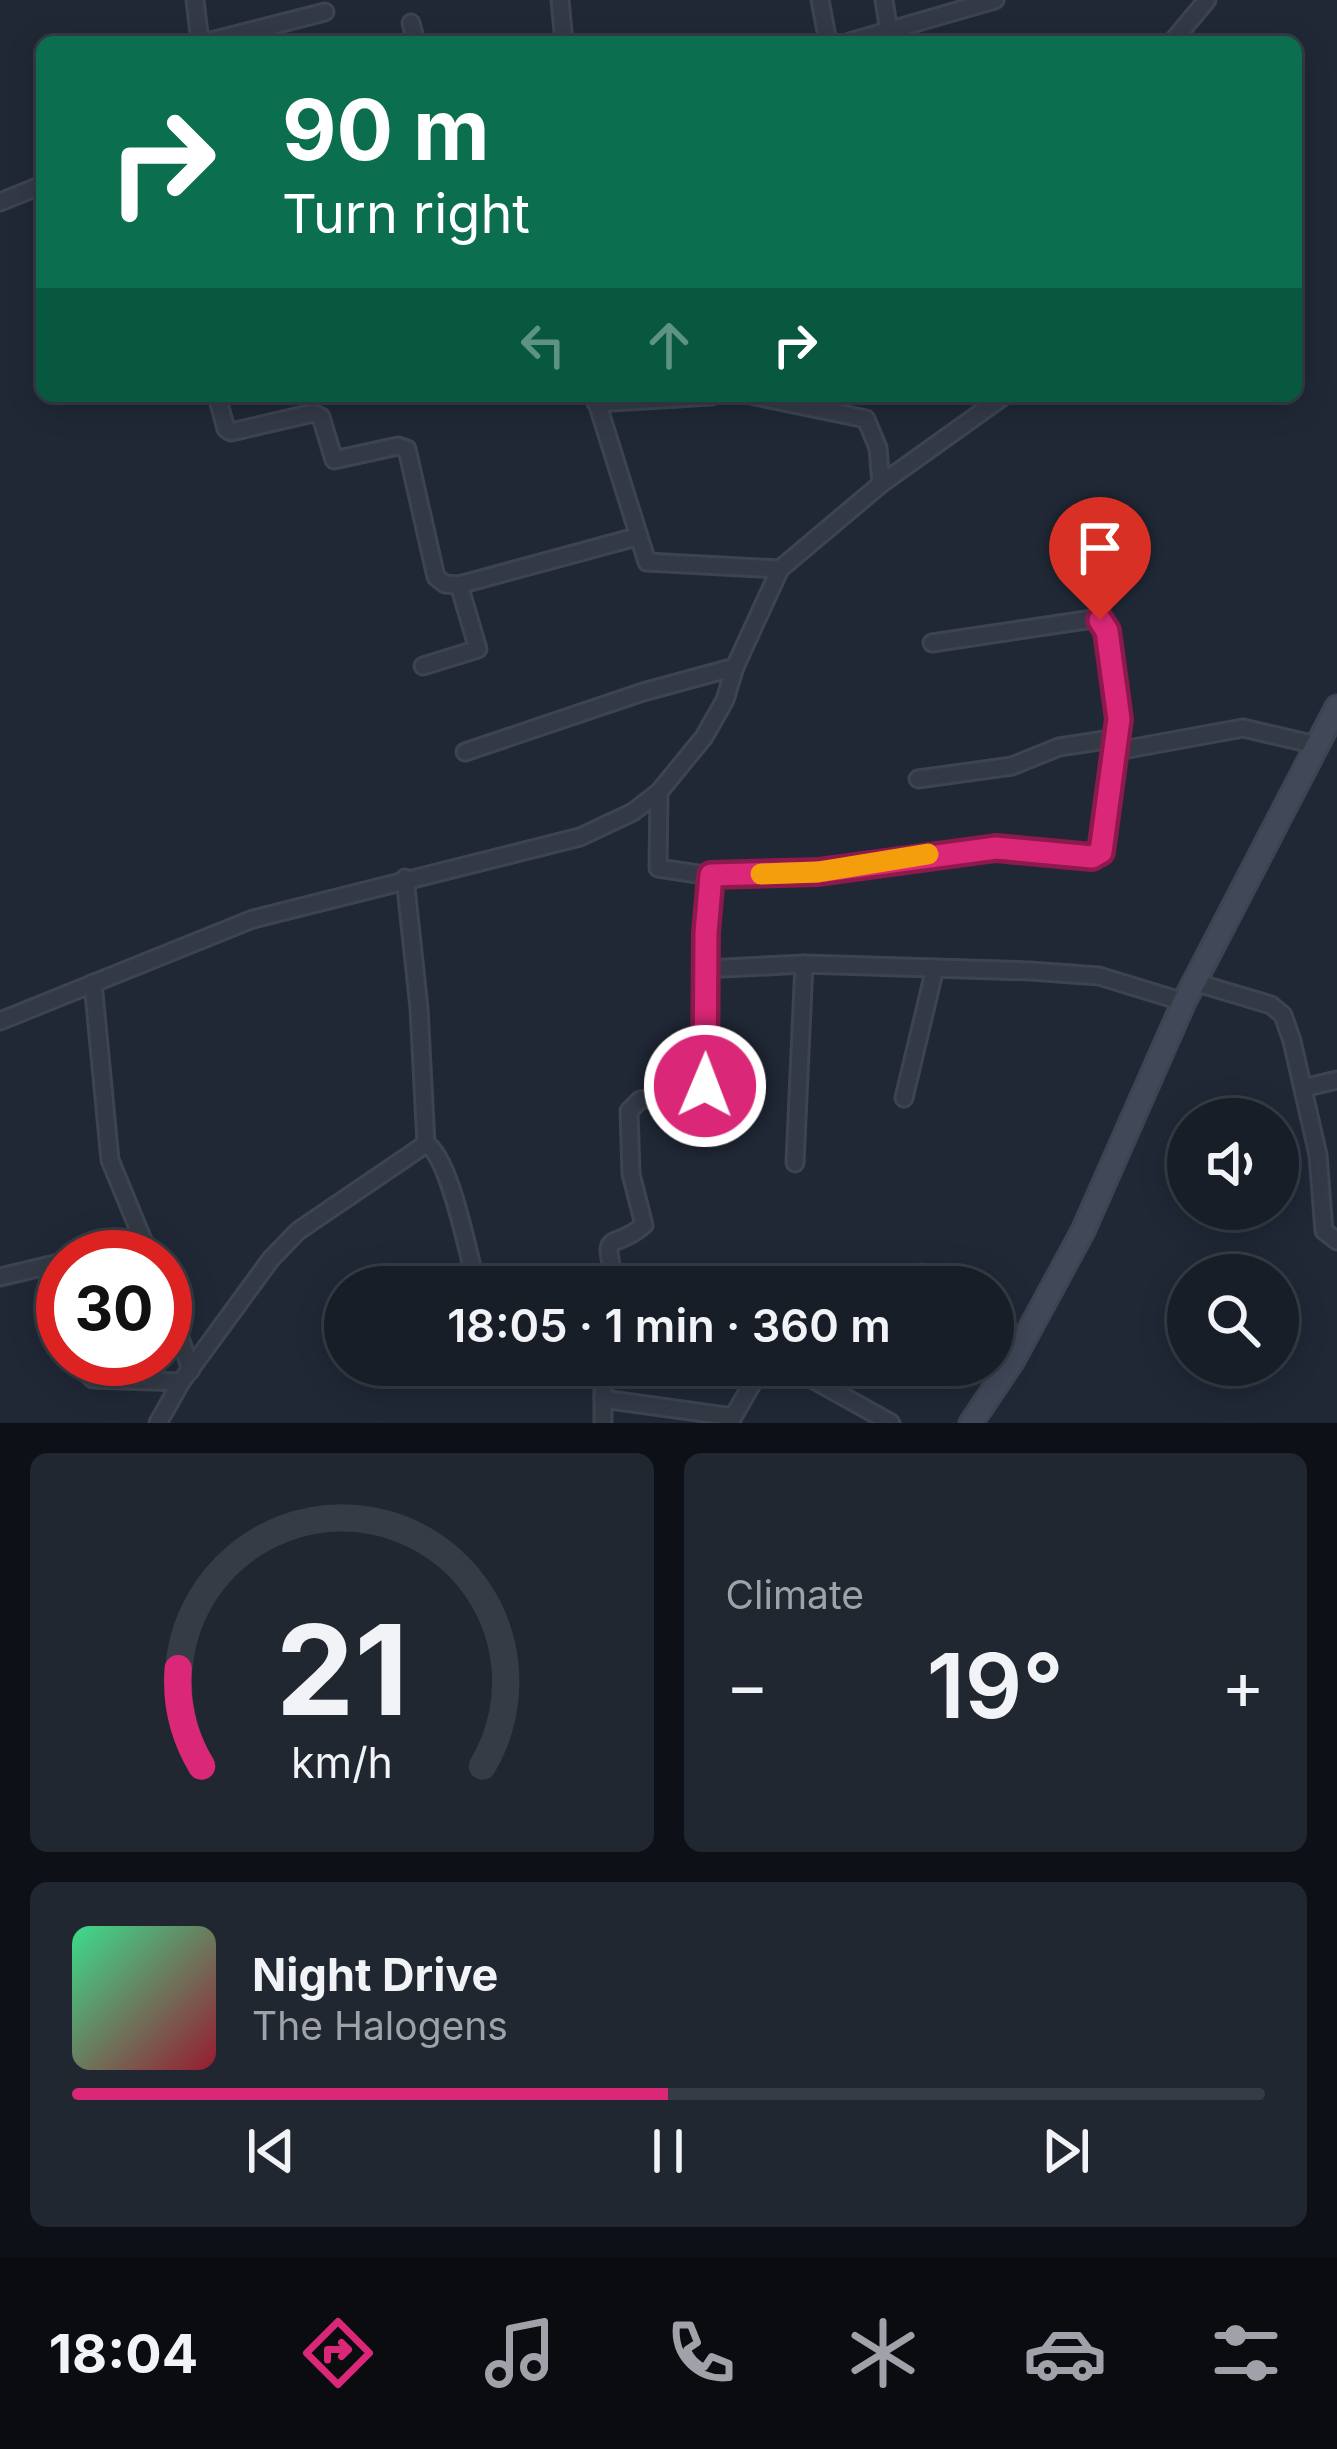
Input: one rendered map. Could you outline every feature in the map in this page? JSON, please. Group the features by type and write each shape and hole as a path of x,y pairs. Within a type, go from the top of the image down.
{"main road":[{"path":"1014,1358 1083,1232 1189,992 1325,741 1337,707"},
{"path":"971,1423 996,1386"}],"street":[{"path":"195,0 202,36"},
{"path":"560,0 563,36"},
{"path":"820,0 826,36"},
{"path":"884,0 889,32"},
{"path":"873,36 995,0"},
{"path":"1177,36 1207,0"},
{"path":"227,36 325,11"},
{"path":"411,23 414,36"},
{"path":"0,202 36,187"},
{"path":"219,402 231,433 313,413 321,417 334,460 398,446 406,449 436,577 445,584 459,585 636,537"},
{"path":"597,402 647,562 780,569"},
{"path":"785,402 866,418 878,448 881,484"},
{"path":"0,1021 253,919 580,837 633,812 659,792 704,737 725,700 780,569 881,484 996,402"},
{"path":"423,666 478,649 459,585"},
{"path":"659,792 658,868 711,875 818,872 996,848 1092,857 1103,847 1117,745 1107,631 1100,620 932,643"},
{"path":"465,752 643,692 735,668"},
{"path":"918,778 1012,766 1059,747 1117,745 1243,728 1325,741"},
{"path":"612,1266 608,1248 612,1240 644,1225 631,1174 629,1111 640,1100 705,1086 711,875"},
{"path":"405,878 426,1144"},
{"path":"705,969 804,964 1099,976 1277,1008 1292,1041 1304,1088 1323,1182 1322,1225 1328,1237 1337,1241"},
{"path":"795,1162 804,964"},
{"path":"904,1098 934,968"},
{"path":"93,983 110,1160 139,1230"},
{"path":"1304,1088 1337,1080"},
{"path":"426,1144 435,1149 471,1266"},
{"path":"192,1368 271,1259 298,1231 426,1144"},
{"path":"0,1277 36,1268"},
{"path":"158,1423 180,1386"},
{"path":"603,1386 603,1423"},
{"path":"603,1399 734,1417 751,1386"},
{"path":"825,1386 891,1423"}],"slow traffic":[{"path":"761,874 818,872 928,854"}],"route":[{"path":"705,1086 711,875 818,872 924,854 996,848 1092,857 1101,852 1119,719 1107,631 1100,620"}]}
